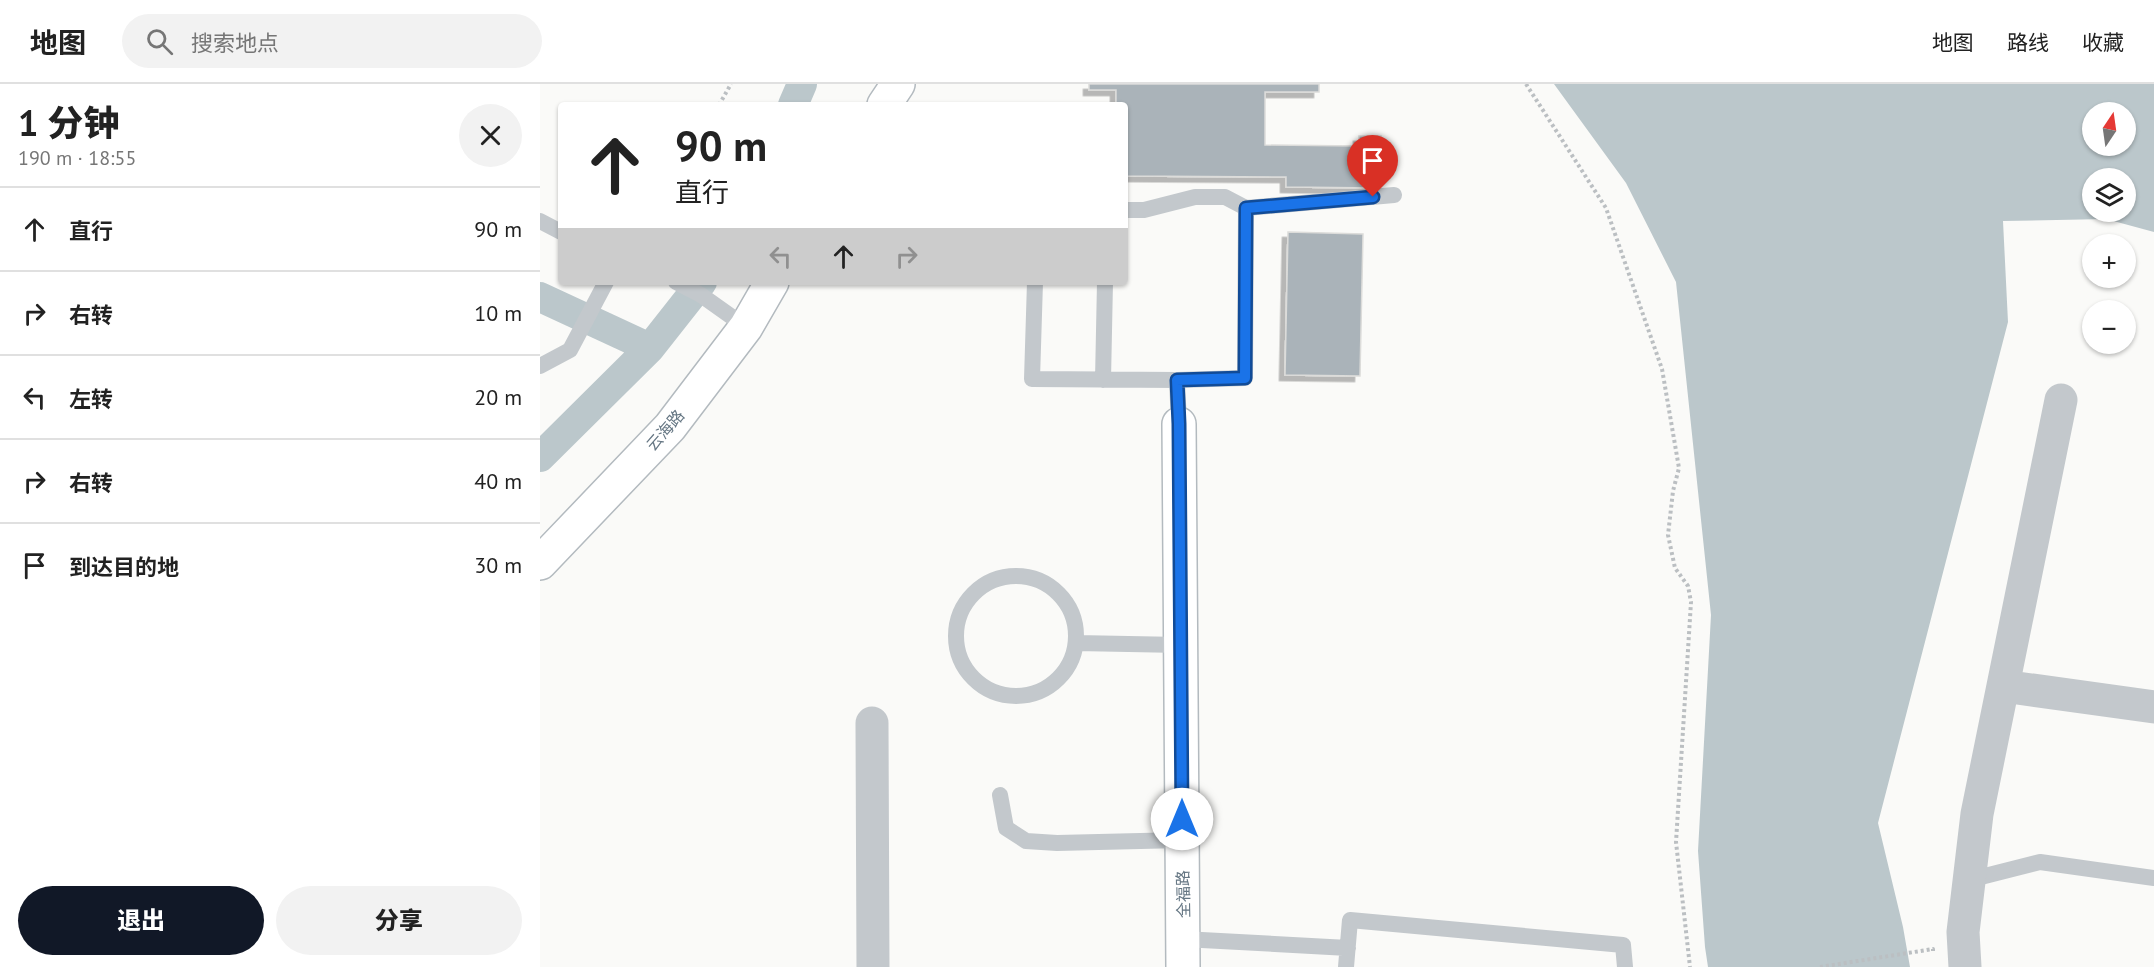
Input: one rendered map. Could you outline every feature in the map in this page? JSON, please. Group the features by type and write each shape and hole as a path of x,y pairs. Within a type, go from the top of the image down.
{"street":[{"path":"886,102 898,84"},
{"name":"云海路","path":"540,563 670,427 746,327 770,285"},
{"path":"1950,962 1963,932 1977,814 2061,400"},
{"name":"全福路","path":"1179,424 1183,953"},
{"path":"2003,687 2154,707"},
{"path":"872,723 873,967"}],"lane":[{"path":"1128,210 1144,210 1195,197 1225,198 1246,208 1394,195"},
{"path":"1035,285 1032,379 1245,378 1246,208"},
{"path":"540,221 558,230"},
{"path":"540,367 570,350 604,285"},
{"path":"682,285 701,295 746,327"},
{"path":"1103,380 1105,285"},
{"path":"1177,380 1179,424"},
{"path":"1006,576 1025,576 1044,582 1060,593 1072,611 1077,630 1076,643 1076,650 1068,669 1054,684 1036,694 1016,697 996,693 978,683 965,668 957,650 956,630 960,611 971,595 987,583 1006,576"},
{"path":"1076,643 1181,645"},
{"path":"1000,795 1006,828 1026,841 1057,843 1182,840"},
{"path":"1969,880 2040,862 2154,878"},
{"path":"1346,967 1350,920 1623,945 1625,967"},
{"path":"1183,953 1348,948"}],"path":[{"path":"721,102 731,84"},
{"path":"1526,84 1606,208 1662,369 1679,468 1673,491 1668,535 1675,568 1688,586 1691,602 1676,842 1690,967"},
{"path":"1820,967 1933,949 1950,962"}],"shaded area":[{"path":"1554,84 2154,84 2154,232 2117,222 2136,222 2136,168 2082,168 2082,219 2003,221 2008,322 1878,823 1903,927 1910,967 1708,967 1698,851 1711,615 1676,282 1626,183"}],"building":[{"path":"1089,84 1319,84 1319,92 1265,92 1265,145 1359,146 1359,136 1381,136 1380,188 1286,187 1286,177 1128,176 1128,102 1116,102 1116,90 1089,90"},
{"path":"1288,232 1363,234 1360,376 1285,375"}],"waterway":[{"path":"794,102 802,84"},
{"path":"650,348 700,285"},
{"path":"540,297 650,348 540,457"}],"route":[{"path":"1182,819 1177,380 1245,378 1246,208 1373,197"}]}
